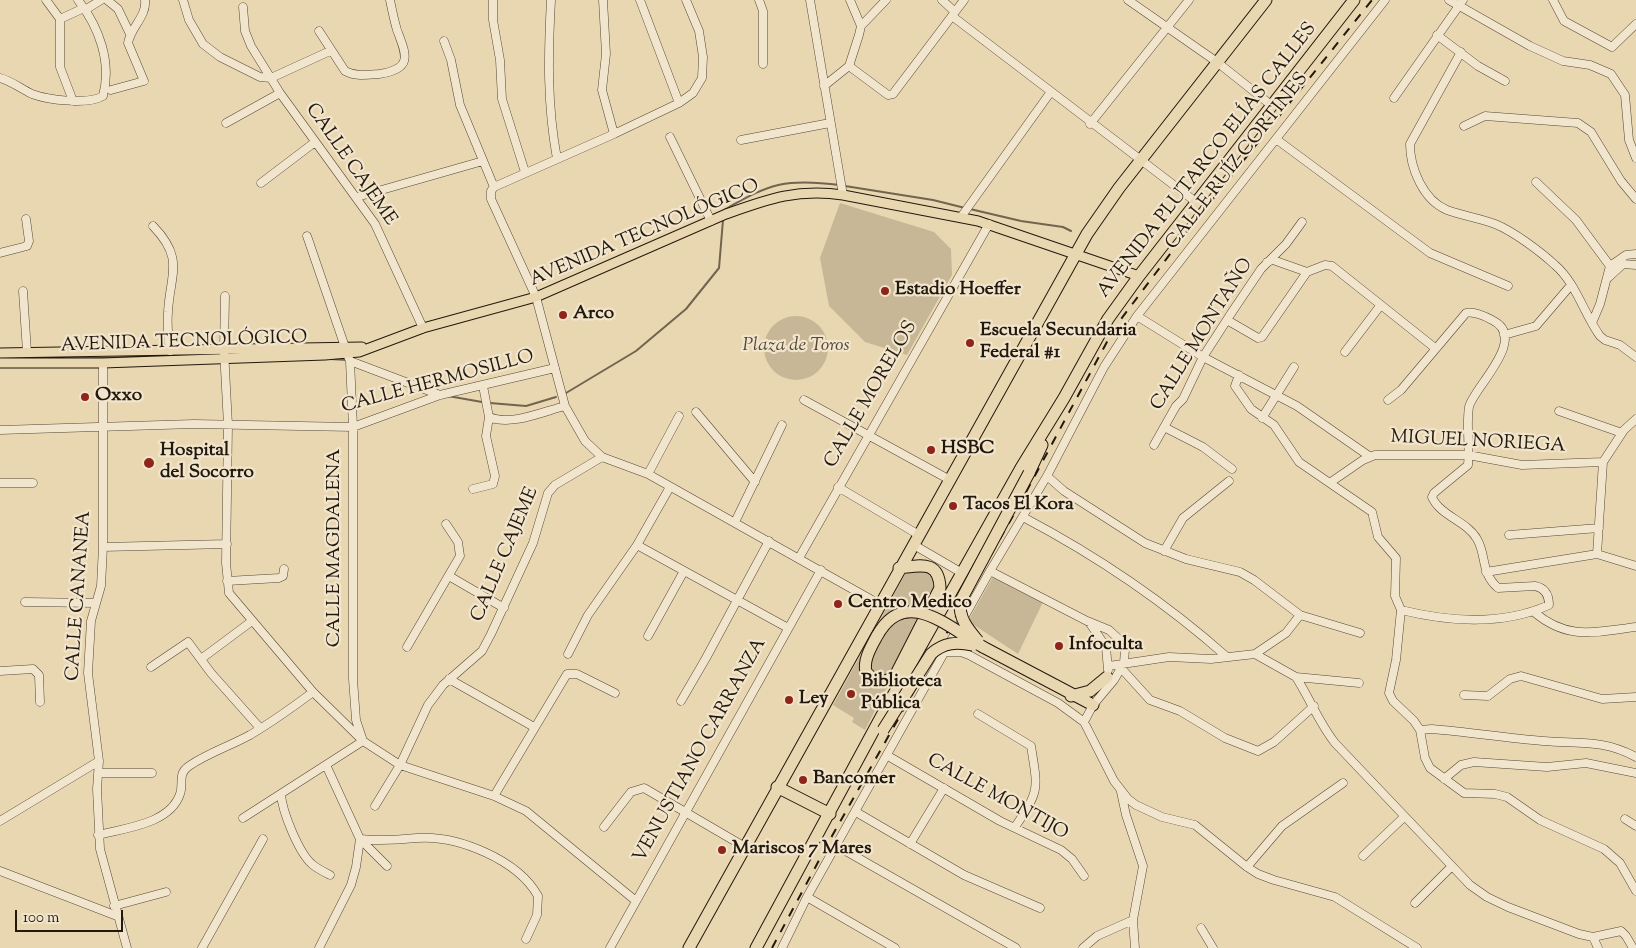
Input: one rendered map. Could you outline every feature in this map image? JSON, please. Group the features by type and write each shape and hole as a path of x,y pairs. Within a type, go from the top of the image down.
{"highway":[{"path":"689,948 777,786 1096,220 1266,0"},
{"name":"AVENIDA PLUTARCO ELÍAS CALLES","path":"756,948 830,814 842,787 962,572 1108,319 1196,202 1354,0"},
{"path":"982,647 964,623 959,609 960,602 1029,473 1064,398"},
{"path":"899,568 916,565 928,567 938,576 940,588 895,676 886,681 875,681 866,672 866,660 885,625 898,613 907,610 927,615 982,647 1093,706"},
{"path":"842,787 855,773 926,660 936,649 957,643 982,647"},
{"path":"1068,694 1090,691 1108,672"},
{"path":"777,786 830,814"}],"main road":[{"name":"AVENIDA TECNOLÓGICO","path":"0,363 103,363 225,354 344,353 368,347 423,328 536,298 711,221 757,203 789,194 810,191 843,195 989,224 1139,276"},
{"name":"AVENIDA TECNOLÓGICO","path":"0,353 170,351 225,354"}],"street":[{"path":"46,0 60,19 60,67 72,101"},
{"path":"0,78 32,94 72,101 97,100 102,96 106,86 100,37 95,25 78,0"},
{"path":"60,19 102,0"},
{"path":"107,0 118,9 130,34"},
{"path":"112,90 144,81 128,43 130,34 145,12 145,0"},
{"path":"183,0 189,20 203,44 210,51 260,78 271,78 330,51"},
{"path":"319,31 330,51 345,71 364,76 394,69 404,62 406,54 390,0"},
{"path":"493,0 493,20 500,60 502,99 525,172"},
{"path":"551,0 548,77 551,124 558,159"},
{"path":"603,0 606,54 602,90 614,134"},
{"path":"640,0 679,103"},
{"path":"686,0 700,31 704,69 699,87 679,103 614,134 494,186 491,191 491,199 536,298 565,406 585,441 602,457 648,474 880,604"},
{"path":"759,0 763,11 762,64"},
{"path":"810,0 843,195"},
{"path":"850,0 861,26"},
{"path":"824,86 849,66 861,26 886,0"},
{"path":"942,0 953,14 1050,93 1196,202"},
{"path":"849,66 891,95 964,0"},
{"path":"1128,0 1217,62 1272,106"},
{"path":"1090,124 1188,0"},
{"name":"CALLE RUÍZ CORTINES","path":"782,948 807,897 888,756 990,571 1047,476 1104,367 1137,316 1385,0"},
{"path":"1450,0 1458,7 1469,10 1530,46 1563,61 1590,64 1611,74 1625,95 1629,140 1636,158"},
{"path":"1394,98 1437,35 1464,0"},
{"path":"1553,0 1564,21 1612,48 1636,24"},
{"name":"CALLE CAJEME","path":"243,7 247,38 280,92 375,224 423,328"},
{"path":"1437,35 1478,66 1505,81"},
{"path":"444,41 451,60 460,105 494,186"},
{"path":"1461,52 1410,144 1410,159 1415,174 1436,204 1501,227 1550,260 1563,273 1592,323 1605,340 1636,348"},
{"path":"226,123 280,92"},
{"path":"961,217 1050,93"},
{"path":"1464,126 1485,116 1571,122 1585,126 1595,138 1621,181 1636,199"},
{"path":"741,140 830,123"},
{"path":"670,137 711,221"},
{"path":"1276,139 1430,253 1508,286"},
{"path":"261,183 315,142"},
{"path":"357,197 483,162"},
{"path":"1536,182 1576,220 1610,266"},
{"path":"0,253 28,246 26,219"},
{"name":"CALLE MONTAÑO","path":"1154,445 1183,399 1204,357 1227,320 1268,262 1286,244 1302,222"},
{"name":"CALLE MORELOS","path":"799,558 989,224"},
{"path":"153,226 162,234 174,259 173,283 168,310 170,351"},
{"name":"CALLE MAGDALENA","path":"307,236 344,353 353,427 352,679 356,720 363,741"},
{"path":"1592,323 1610,266 1626,254 1636,254"},
{"path":"1268,262 1273,260 1306,272"},
{"path":"1607,278 1623,264 1636,265"},
{"path":"1227,320 1258,338 1262,337 1306,272 1325,265 1332,266 1380,306 1436,348"},
{"path":"1504,335 1536,326 1571,286"},
{"path":"24,291 27,352"},
{"path":"225,296 228,425 227,581 230,593 313,692 363,741 400,765 494,796 526,811 636,901"},
{"path":"1344,352 1380,306"},
{"path":"1388,400 1401,390 1466,312 1493,320 1499,325 1504,335 1495,367 1471,402 1467,468 1436,491 1432,497 1436,504 1465,526 1478,540 1486,572 1491,582 1498,588 1541,587 1549,599 1549,606 1534,612 1479,621 1428,617 1401,610"},
{"path":"1137,316 1204,357 1304,410 1369,456"},
{"path":"1620,345 1636,357"},
{"path":"344,353 440,395"},
{"name":"CALLE CANANEA","path":"103,363 103,547 101,586 91,621 88,673 100,773 97,789 98,835 114,906 126,948"},
{"path":"1262,418 1294,367"},
{"name":"CALLE HERMOSILLO","path":"0,430 103,426 353,427 440,395 555,368"},
{"path":"1239,375 1235,386 1251,409 1274,425 1298,462 1331,482 1374,515 1378,537 1396,558 1395,596 1401,610 1396,660 1389,693 1393,701 1414,721 1420,730 1427,762 1460,792 1468,795 1495,794 1507,797 1540,820 1604,849 1620,864 1636,891"},
{"path":"473,489 493,484 495,481 486,436 489,418 483,386"},
{"path":"804,400 950,480"},
{"path":"489,418 508,420 565,406"},
{"path":"1559,411 1622,433"},
{"path":"696,412 755,482"},
{"path":"648,474 679,416"},
{"path":"1597,554 1603,462 1622,433 1636,418"},
{"path":"735,522 782,425"},
{"path":"1164,427 1203,447 1232,469"},
{"name":"MIGUEL NORIEGA","path":"1331,482 1369,456 1468,456 1522,465 1603,462"},
{"name":"CALLE CAJEME","path":"375,806 400,765 428,706 448,680 482,651 504,608 533,543 548,493 555,485 602,457"},
{"path":"1047,476 1064,491 1126,532 1164,552 1240,572 1254,580 1300,615 1360,633"},
{"path":"1164,552 1183,518 1229,481"},
{"path":"0,484 33,483"},
{"path":"568,654 588,614 637,544 670,487"},
{"path":"838,487 962,572"},
{"path":"1023,517 1075,544 1176,613 1227,657"},
{"path":"407,647 461,552 458,542 446,524"},
{"path":"1509,535 1599,528"},
{"path":"681,701 738,601 769,541"},
{"path":"103,547 227,544"},
{"path":"637,544 788,628"},
{"path":"1486,572 1597,554 1636,566"},
{"path":"227,581 279,578 283,576 284,569"},
{"name":"VENUSTIANO CARRANZA","path":"610,948 820,570"},
{"path":"648,636 684,571"},
{"path":"990,571 1117,635 1125,649 1122,666 1093,706 1084,722"},
{"path":"449,576 504,608"},
{"path":"25,602 95,603"},
{"path":"1534,612 1555,628 1572,633 1583,634 1636,627"},
{"path":"1108,672 1122,666 1169,657 1211,659 1255,654 1286,632 1300,615"},
{"path":"201,659 252,621"},
{"path":"1087,621 1103,640 1108,672 1101,695"},
{"path":"1103,640 1117,635"},
{"path":"151,667 188,642 260,728"},
{"path":"946,652 961,652 969,655 1058,704 1084,722 1121,791 1143,810 1199,827 1247,867 1274,880 1335,897 1417,948"},
{"path":"1255,654 1296,677 1359,683"},
{"path":"1122,666 1150,700 1180,710 1225,738 1258,751 1274,742 1314,706"},
{"path":"0,671 33,669 36,671 39,675 40,702"},
{"path":"494,796 567,674 577,674 615,693"},
{"path":"1464,695 1488,696 1510,679 1521,676 1602,699 1636,697"},
{"path":"1296,677 1314,706 1321,724 1335,744 1470,884 1487,897 1579,934 1593,937 1621,931 1634,948"},
{"path":"448,680 534,727"},
{"path":"98,835 138,825 161,816 170,809 180,795 181,777 185,769 260,728 313,692"},
{"path":"978,714 1031,746 1036,788 1034,799 1015,827"},
{"path":"1420,730 1432,729 1544,742 1594,742 1614,746 1636,757"},
{"path":"243,818 363,741"},
{"name":"CALLE MONTIJO","path":"888,756 1000,821 1061,850 1072,858 1084,876"},
{"path":"0,821 99,761"},
{"path":"1444,779 1460,765 1474,762 1546,767 1586,763 1636,773"},
{"path":"326,765 360,839 387,866"},
{"path":"100,773 152,773"},
{"path":"1247,867 1282,826 1343,783"},
{"path":"604,827 625,798 638,788 651,792 685,814 745,847"},
{"path":"910,844 944,788"},
{"path":"1121,791 1126,815 1143,866 1133,920 1135,948"},
{"path":"281,794 285,814 307,858 313,865 330,875"},
{"path":"856,812 964,875 1040,908"},
{"path":"1363,856 1404,817"},
{"path":"1625,819 1636,826"},
{"path":"202,948 263,839"},
{"path":"360,839 384,842 432,839 493,854 524,878 538,896 537,915 526,939"},
{"path":"319,948 351,885 356,868 360,839"},
{"path":"837,846 1016,948"},
{"path":"1415,903 1452,866"},
{"path":"0,871 117,916"},
{"path":"114,906 166,892"},
{"path":"807,897 895,948"},
{"path":"1083,948 1097,936 1133,920"},
{"path":"1201,928 1213,948"},
{"path":"1593,937 1598,948"}],"green space":[{"name":"Estadio Hoeffer","path":"840,203 934,232 951,249 952,275 907,355 865,342 829,306 820,258"},
{"name":"Plaza de Toros","path":"790,316 802,316 819,325 826,336 828,348 826,360 819,371 802,380 790,380 778,375 769,366 764,354 764,342 769,330 778,321"},
{"path":"914,569 931,572 938,588 865,730 852,722 854,718 833,705 906,573"},
{"path":"993,577 1043,602 1018,654 968,621"}],"waterway":[{"path":"724,212 724,210 754,194 779,185 806,182 840,185"},
{"path":"845,186 933,200 965,208"},
{"path":"970,209 1021,221 1063,227 1071,231"},
{"path":"566,393 636,351 686,309 719,268 723,220"},
{"path":"50,359 145,357"},
{"path":"330,359 347,360"},
{"path":"448,396 482,402"},
{"path":"490,403 526,406 556,397"}],"railway":[{"path":"772,948 832,836 1018,507 1115,327 1192,225 1372,0"}],"place":[{"name":"Estadio Hoeffer","path":"885,291"},
{"name":"Arco","path":"563,315"},
{"name":"Escuela Secundaria Federal #1","path":"970,343"},
{"name":"Oxxo","path":"85,397"},
{"name":"HSBC","path":"931,450"},
{"name":"Hospital del Socorro","path":"149,463"},
{"name":"Tacos El Kora","path":"953,506"},
{"name":"Centro Medico","path":"838,604"},
{"name":"Infoculta","path":"1059,646"},
{"name":"Biblioteca Pública","path":"851,694"},
{"name":"Ley","path":"789,700"},
{"name":"Bancomer","path":"803,780"},
{"name":"Mariscos 7 Mares","path":"722,850"}]}
